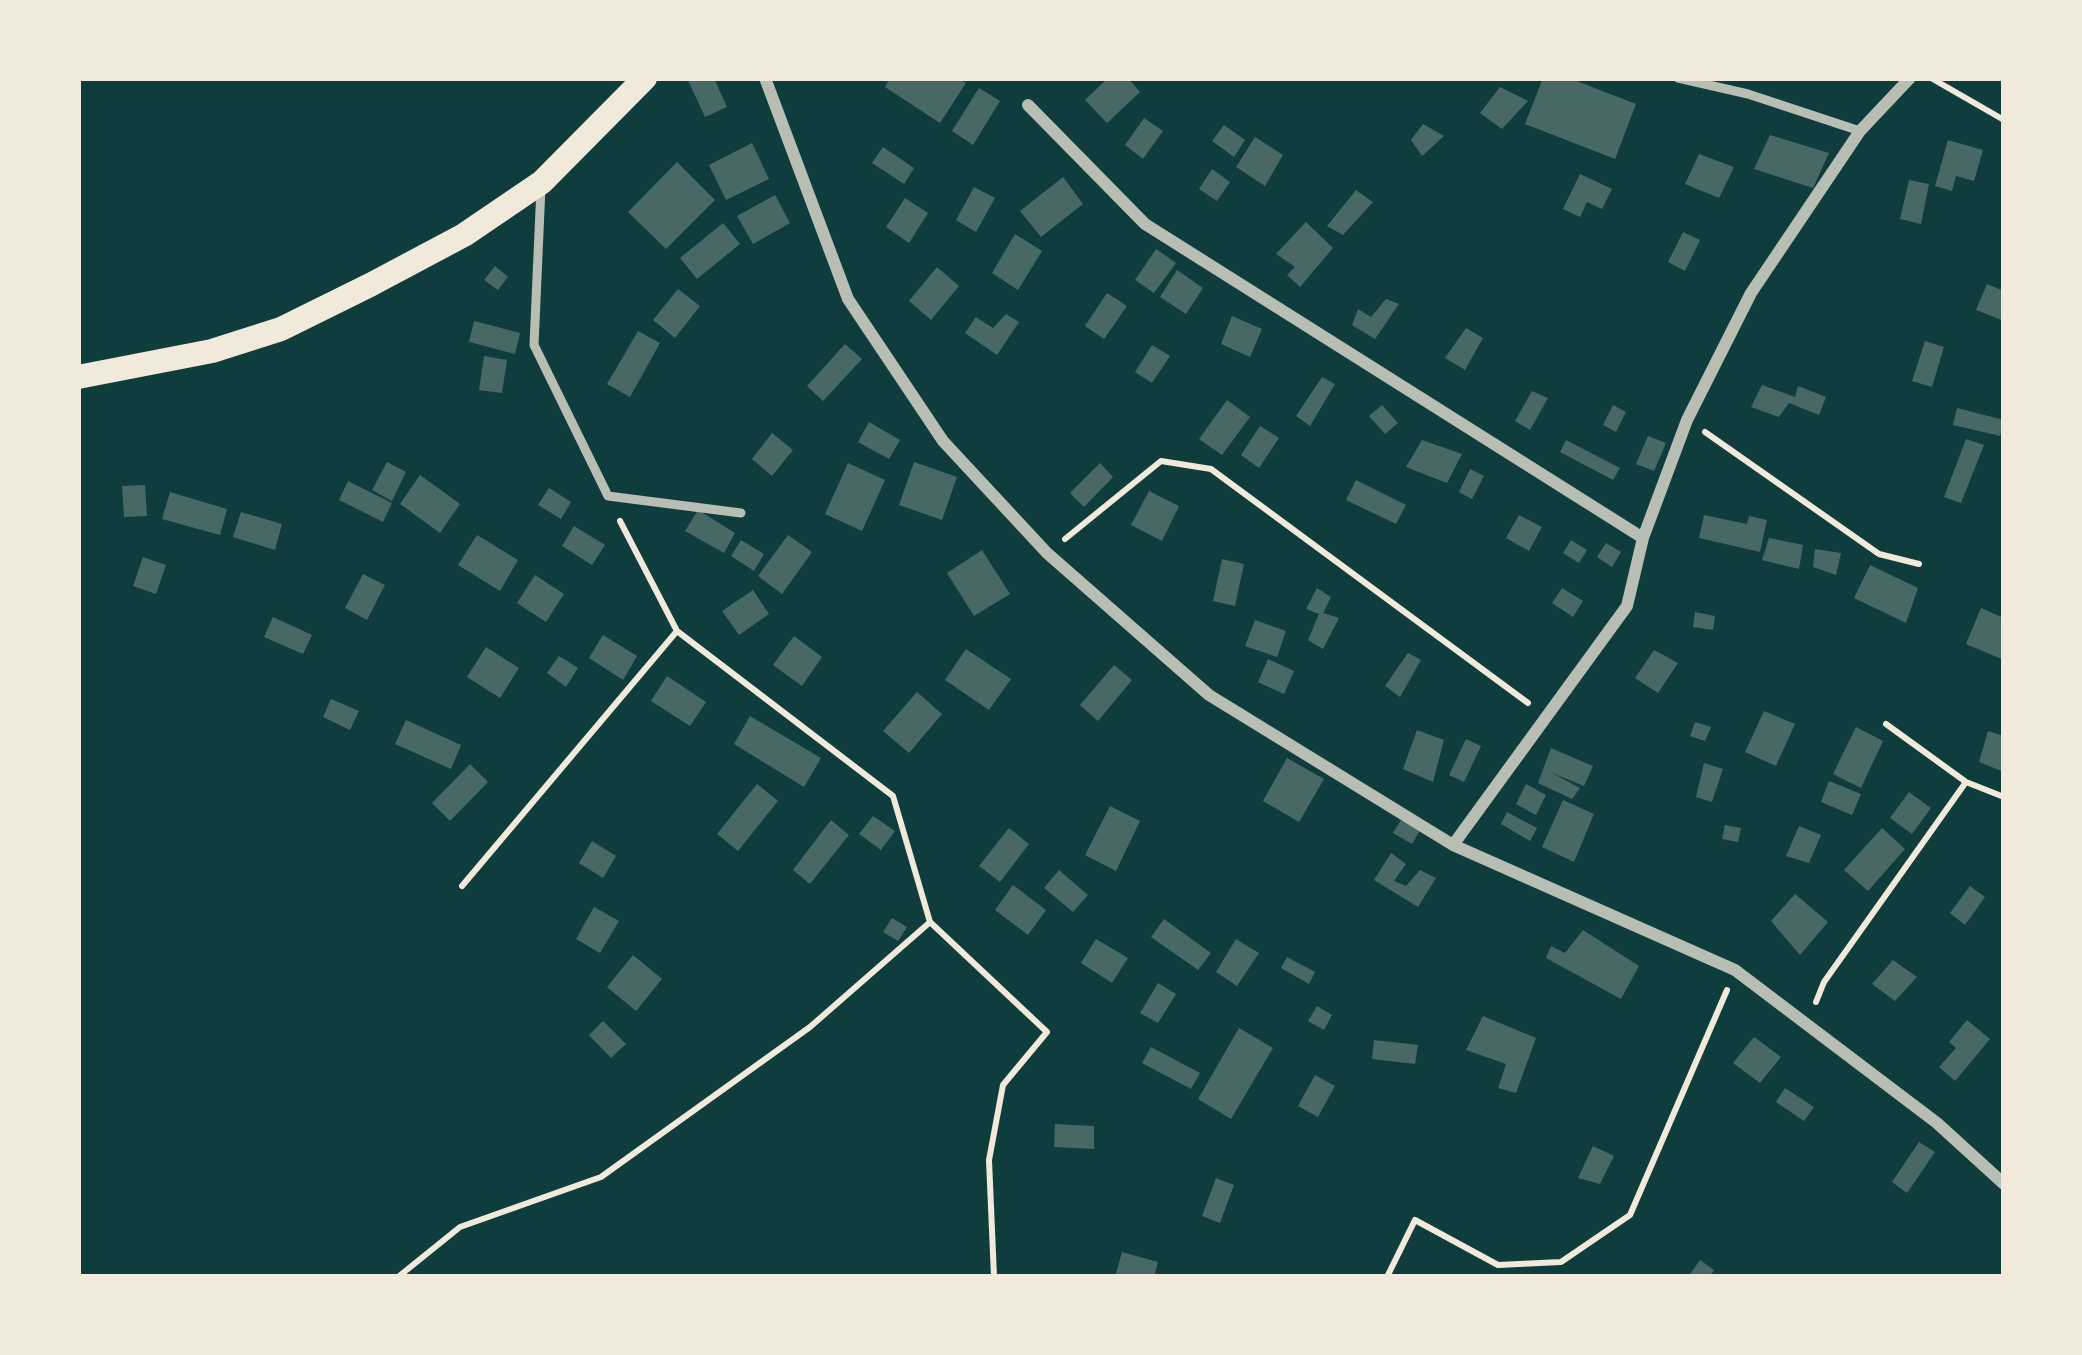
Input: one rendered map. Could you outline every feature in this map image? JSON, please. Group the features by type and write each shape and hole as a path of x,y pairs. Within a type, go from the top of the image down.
{"main road":[{"path":"78,377 212,351 281,329 464,235 542,182 645,78"}],"street":[{"path":"765,78 848,299 943,441 1047,554 1209,695 1454,845 1735,970 1936,1123 2004,1184"},
{"path":"1454,845 1627,606 1642,538 1687,420 1751,293 1860,131 1910,78"},
{"path":"1028,105 1145,224 1642,538"}],"lane":[{"path":"1678,78 1748,94 1860,131"},
{"path":"542,182 534,345 608,496 741,513"}],"path":[{"path":"1930,78 2004,120"},
{"path":"1687,420 1880,554 1919,564"},
{"path":"1047,554 1161,460 1210,469 1545,716"},
{"path":"608,496 677,631 893,796 930,922 1047,1032 1004,1085 989,1160 994,1277"},
{"path":"462,886 677,631"},
{"path":"1886,724 1966,782 2004,797"},
{"path":"1807,1024 1824,982 1966,782"},
{"path":"398,1277 460,1227 601,1177 810,1027 930,922"},
{"path":"1388,1277 1415,1220 1498,1265 1561,1262 1630,1215 1735,970"}],"building":[{"path":"687,78 714,78 727,107 705,117"},
{"path":"890,78 958,78 966,83 940,123 885,87"},
{"path":"1108,78 1128,78 1140,92 1107,123 1085,100"},
{"path":"1543,78 1569,78 1636,104 1615,159 1525,124"},
{"path":"1500,87 1528,101 1502,129 1480,113"},
{"path":"979,88 1000,101 973,145 952,131"},
{"path":"1144,118 1163,131 1143,159 1125,145"},
{"path":"1423,124 1444,136 1422,156 1411,140"},
{"path":"1224,125 1245,140 1234,157 1212,141"},
{"path":"1770,135 1829,153 1813,188 1754,169"},
{"path":"1255,137 1283,155 1265,186 1236,167"},
{"path":"1948,140 1983,150 1974,181 1956,176 1952,191 1935,186"},
{"path":"752,143 769,179 726,200 709,165"},
{"path":"883,147 914,168 904,184 872,163"},
{"path":"1699,154 1734,167 1719,198 1685,184"},
{"path":"677,162 715,200 666,249 628,212"},
{"path":"1212,169 1230,182 1217,201 1199,189"},
{"path":"1580,174 1612,189 1602,209 1587,202 1580,217 1563,209"},
{"path":"1063,177 1083,204 1041,237 1020,211"},
{"path":"1909,180 1929,184 1921,224 1900,219"},
{"path":"974,187 995,198 976,232 956,220"},
{"path":"1356,190 1373,202 1343,235 1327,226"},
{"path":"775,195 790,223 753,244 737,216"},
{"path":"905,198 928,213 909,243 886,227"},
{"path":"1306,222 1333,248 1300,287 1287,275 1295,267 1276,254"},
{"path":"723,223 740,244 697,279 680,258"},
{"path":"1683,232 1700,240 1685,271 1668,262"},
{"path":"1015,234 1042,251 1018,290 992,273"},
{"path":"1156,249 1176,263 1154,293 1135,280"},
{"path":"495,266 508,277 498,290 484,280"},
{"path":"937,267 959,286 931,320 909,301"},
{"path":"1177,270 1203,288 1186,314 1160,297"},
{"path":"1987,284 2004,291 2004,321 1976,310"},
{"path":"678,289 700,306 675,338 653,320"},
{"path":"1107,293 1127,306 1104,339 1085,326"},
{"path":"1386,299 1399,304 1375,339 1352,325 1358,309 1371,317"},
{"path":"1006,314 1019,322 997,355 965,333 976,317 993,328"},
{"path":"1232,316 1262,329 1250,357 1221,344"},
{"path":"474,321 520,333 515,354 469,342"},
{"path":"1466,328 1483,338 1465,370 1445,358"},
{"path":"638,331 660,343 630,397 607,384"},
{"path":"1925,341 1944,347 1932,387 1912,381"},
{"path":"845,344 862,359 823,401 807,386"},
{"path":"1152,345 1170,356 1152,383 1135,372"},
{"path":"484,356 507,360 502,393 479,390"},
{"path":"1322,377 1335,384 1310,426 1296,416"},
{"path":"1762,385 1795,397 1798,386 1826,397 1819,415 1789,403 1779,417 1751,407"},
{"path":"1532,391 1548,398 1530,430 1515,421"},
{"path":"1227,400 1250,417 1222,455 1199,439"},
{"path":"1382,405 1398,423 1385,434 1369,416"},
{"path":"1613,405 1626,412 1616,432 1603,425"},
{"path":"1957,408 2004,420 2000,436 1953,425"},
{"path":"869,422 900,440 889,459 858,442"},
{"path":"1260,426 1279,438 1259,468 1241,455"},
{"path":"772,433 793,450 772,476 752,459"},
{"path":"1648,436 1666,443 1654,471 1636,464"},
{"path":"1966,439 1984,445 1961,503 1944,497"},
{"path":"1422,440 1462,454 1447,483 1406,467"},
{"path":"1566,440 1620,468 1613,480 1560,452"},
{"path":"387,462 406,472 392,501 372,490"},
{"path":"914,462 957,477 942,520 899,505"},
{"path":"848,463 885,480 862,531 825,514"},
{"path":"1100,463 1113,477 1084,507 1070,493"},
{"path":"1470,469 1484,476 1472,499 1459,492"},
{"path":"420,475 460,504 440,533 400,504"},
{"path":"1356,480 1406,505 1396,524 1346,500"},
{"path":"348,481 392,503 383,522 339,500"},
{"path":"145,485 147,516 124,517 122,486"},
{"path":"549,488 571,502 561,519 538,505"},
{"path":"1149,491 1179,506 1162,541 1131,525"},
{"path":"170,492 227,509 220,535 162,519"},
{"path":"698,510 735,533 724,553 685,531"},
{"path":"241,512 282,524 275,550 233,537"},
{"path":"1519,515 1542,527 1529,551 1506,538"},
{"path":"1704,515 1747,524 1749,516 1767,520 1760,552 1699,538"},
{"path":"574,526 605,545 592,565 562,546"},
{"path":"477,535 518,560 500,591 458,565"},
{"path":"788,535 812,552 782,594 758,576"},
{"path":"1769,538 1803,545 1799,569 1762,560"},
{"path":"741,540 764,554 754,571 731,556"},
{"path":"1571,540 1587,550 1579,563 1563,553"},
{"path":"1606,543 1621,552 1612,567 1597,557"},
{"path":"1815,549 1841,553 1836,575 1813,567"},
{"path":"982,550 1010,594 974,616 947,573"},
{"path":"143,557 166,565 156,594 133,586"},
{"path":"1222,559 1244,564 1235,606 1213,601"},
{"path":"1870,565 1918,588 1906,623 1854,598"},
{"path":"363,574 385,585 367,620 345,608"},
{"path":"535,575 564,594 546,622 517,603"},
{"path":"1317,588 1331,597 1323,613 1339,618 1323,649 1308,640 1319,614 1306,609"},
{"path":"1562,588 1583,601 1573,617 1552,603"},
{"path":"753,590 769,614 739,635 722,611"},
{"path":"1981,608 2004,618 2004,660 1966,644"},
{"path":"1695,612 1715,616 1713,630 1693,627"},
{"path":"273,617 312,635 303,654 264,637"},
{"path":"1255,620 1286,631 1277,657 1245,646"},
{"path":"603,635 637,656 623,680 589,658"},
{"path":"794,636 822,657 802,686 773,665"},
{"path":"486,647 519,668 500,698 467,677"},
{"path":"966,649 1011,679 989,710 945,680"},
{"path":"1654,650 1678,663 1658,693 1635,678"},
{"path":"1408,653 1421,660 1400,697 1385,686"},
{"path":"559,656 578,668 566,687 547,673"},
{"path":"1268,659 1294,671 1284,694 1258,682"},
{"path":"1114,665 1132,680 1098,721 1080,705"},
{"path":"667,676 706,702 690,726 651,701"},
{"path":"917,692 942,714 909,753 883,731"},
{"path":"331,699 359,711 350,730 323,717"},
{"path":"1764,711 1795,724 1776,766 1745,752"},
{"path":"750,716 821,758 804,787 734,744"},
{"path":"406,720 461,745 451,769 395,744"},
{"path":"1695,722 1711,727 1705,741 1690,736"},
{"path":"1856,727 1883,741 1861,788 1833,774"},
{"path":"1417,730 1444,740 1433,782 1403,769"},
{"path":"1988,731 2004,736 2004,772 1979,762"},
{"path":"1466,739 1481,746 1464,782 1449,775"},
{"path":"1551,748 1593,766 1584,786 1552,773 1580,788 1572,799 1538,783"},
{"path":"1287,758 1324,779 1299,822 1263,801"},
{"path":"1704,763 1723,769 1712,802 1696,797"},
{"path":"470,764 488,782 450,821 432,803"},
{"path":"1829,781 1861,794 1852,815 1821,802"},
{"path":"757,784 778,801 738,851 717,834"},
{"path":"1526,784 1546,795 1536,815 1516,804"},
{"path":"1909,792 1931,808 1912,834 1890,818"},
{"path":"1563,800 1594,814 1574,862 1542,847"},
{"path":"1110,806 1140,821 1116,871 1085,855"},
{"path":"1507,812 1537,828 1530,841 1501,824"},
{"path":"873,816 895,831 881,850 859,834"},
{"path":"1403,817 1422,827 1412,844 1393,833"},
{"path":"831,820 849,835 810,884 793,870"},
{"path":"1725,825 1741,828 1738,842 1722,839"},
{"path":"1799,826 1821,835 1809,863 1786,856"},
{"path":"1009,828 1029,844 1000,882 979,866"},
{"path":"1882,828 1905,849 1868,891 1844,870"},
{"path":"592,841 616,856 603,878 579,863"},
{"path":"1391,853 1406,864 1394,881 1406,886 1420,870 1436,878 1418,907 1374,880"},
{"path":"1059,870 1088,895 1073,912 1044,888"},
{"path":"1013,885 1046,910 1028,935 995,910"},
{"path":"1970,886 1985,897 1965,925 1950,913"},
{"path":"1795,894 1828,922 1800,955 1771,921"},
{"path":"594,907 619,921 600,953 576,939"},
{"path":"892,918 907,927 898,941 883,932"},
{"path":"1164,919 1211,953 1198,970 1151,937"},
{"path":"1583,930 1639,966 1621,999 1546,958 1551,946 1565,953"},
{"path":"1096,939 1128,958 1112,983 1081,963"},
{"path":"1236,939 1259,953 1237,986 1216,972"},
{"path":"633,955 662,979 636,1011 607,987"},
{"path":"1287,957 1315,972 1309,984 1281,968"},
{"path":"1893,960 1917,977 1895,1001 1872,984"},
{"path":"1158,983 1176,994 1158,1023 1140,1013"},
{"path":"1317,1006 1332,1015 1324,1030 1308,1021"},
{"path":"1483,1016 1536,1038 1516,1093 1498,1088 1506,1064 1466,1050"},
{"path":"1967,1020 1990,1039 1955,1081 1939,1067 1956,1048 1949,1042"},
{"path":"603,1021 626,1044 611,1058 589,1035"},
{"path":"1239,1028 1273,1048 1231,1119 1198,1099"},
{"path":"1754,1037 1781,1057 1760,1083 1733,1063"},
{"path":"1374,1040 1418,1045 1415,1064 1372,1059"},
{"path":"1151,1047 1200,1073 1191,1089 1142,1063"},
{"path":"1315,1075 1335,1086 1318,1117 1298,1106"},
{"path":"1785,1088 1814,1107 1804,1121 1776,1102"},
{"path":"1055,1124 1094,1126 1094,1149 1054,1147"},
{"path":"1919,1142 1935,1152 1907,1193 1892,1182"},
{"path":"1593,1146 1614,1156 1600,1184 1578,1178"},
{"path":"1216,1178 1234,1185 1220,1223 1202,1216"},
{"path":"1122,1252 1158,1262 1154,1277 1115,1277"},
{"path":"1700,1260 1714,1270 1710,1277 1688,1277"}]}
